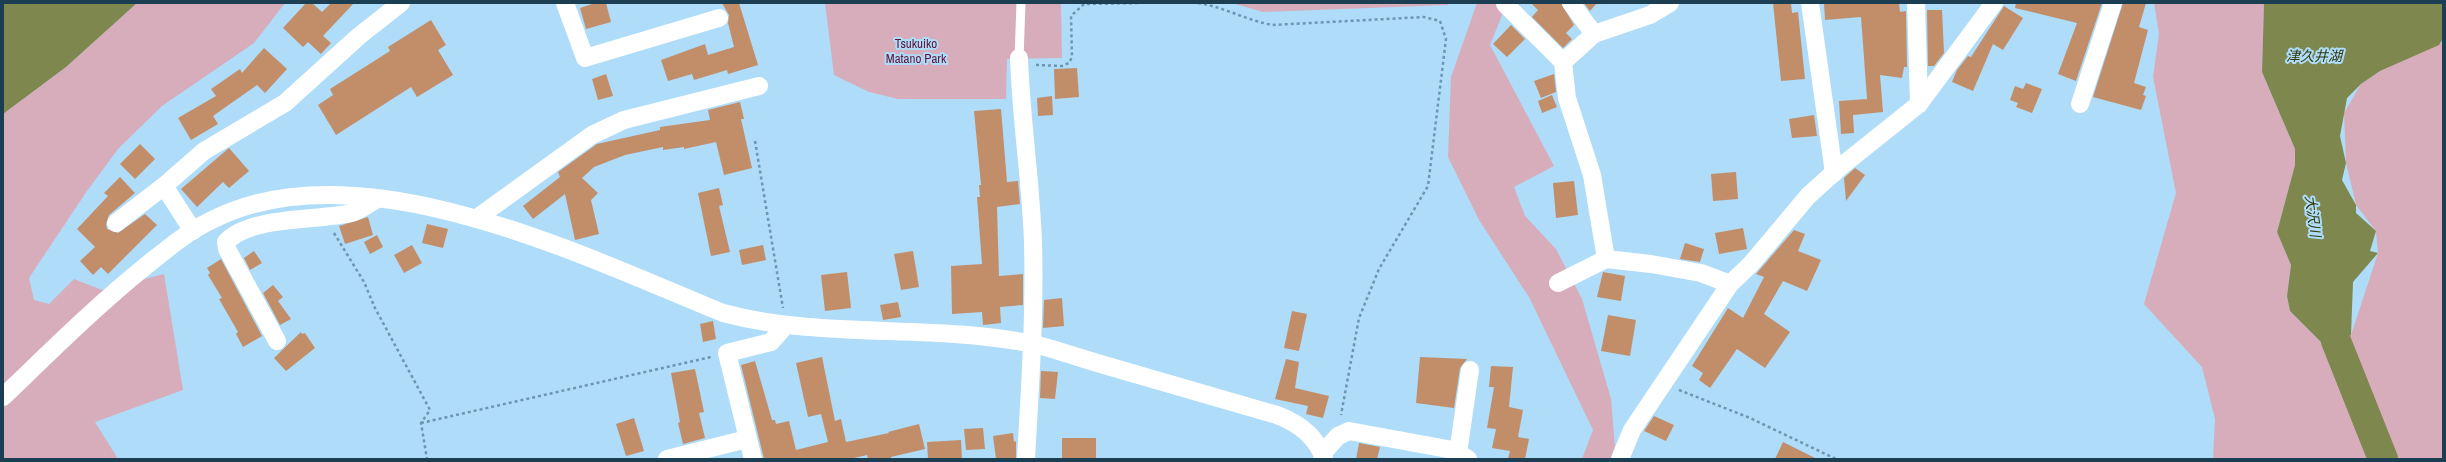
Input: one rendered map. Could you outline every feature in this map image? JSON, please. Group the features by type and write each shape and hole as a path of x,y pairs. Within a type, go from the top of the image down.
{"street":[{"path":"116,223 164,186 204,151 285,103 359,36 401,3"},
{"path":"565,3 585,58 719,18"},
{"path":"1571,3 1594,34"},
{"path":"1563,62 1594,34 1649,9 1670,3"},
{"path":"1810,3 1834,173"},
{"path":"1916,3 1919,104"},
{"path":"1620,459 1632,430 1662,383 1730,284 1751,264 1808,196 1919,104 1994,3"},
{"path":"2080,104 2113,3"},
{"path":"1506,4 1563,62 1567,98 1592,175 1606,259"},
{"path":"1020,61 1033,242 1033,344 1026,459"},
{"path":"477,218 592,136 624,120 760,86"},
{"path":"164,186 193,230"},
{"path":"3,397 110,295 193,230 224,214 245,206 274,199 309,195 378,199 417,204 477,218 542,239 723,314 786,326 879,332 938,332 1033,344 1277,415 1301,427 1323,456 1338,436 1349,430 1463,456 1470,370"},
{"path":"277,341 227,249 226,242 231,236 272,223 352,213 378,199"},
{"path":"1558,283 1606,259 1687,270 1730,284"},
{"path":"754,459 747,439 727,353 771,342 786,326"},
{"path":"667,459 747,439"}],"lane":[{"path":"1020,61 1021,3"}],"path":[{"path":"1020,61 1062,66 1069,63 1072,57 1071,16 1084,4 1141,3"},
{"path":"1198,3 1217,6 1251,21 1272,25 1424,17 1440,21 1446,39 1428,186 1379,269 1359,318 1338,436"},
{"path":"755,141 786,326"},
{"path":"327,216 334,234 364,282 375,308 430,410 421,423 427,459"},
{"path":"421,423 727,353"},
{"path":"1662,383 1750,418 1836,459"}],"green space":[{"path":"137,3 285,3 254,43 162,106 118,149 87,191 29,278 34,300 49,304 74,279 102,290 164,274 183,390 95,422 118,459 3,459 3,114 66,67"},
{"name":"Tsukuiko Matano Park","path":"825,3 1061,3 1062,58 1007,59 1006,99 898,99 869,92 834,75"},
{"path":"1232,3 1448,3 1448,5 1263,12"},
{"path":"1477,3 1507,3 1490,45 1554,166 1514,187 1525,216 1556,249 1582,299 1611,399 1615,447 1611,459 1582,459 1593,430 1529,297 1479,220 1448,157 1451,77"},
{"path":"2154,3 2264,3 2262,72 2295,149 2295,165 2277,232 2291,265 2287,296 2290,311 2324,345 2351,335 2378,253 2376,231 2356,205 2346,163 2344,113 2361,84 2380,71 2443,42 2443,459 2213,459 2215,419 2202,367 2144,304 2176,193 2153,77 2159,34"}],"water":[{"path":"3,3 137,3 66,67 3,114"},
{"name":"津久井湖","path":"2264,3 2443,3 2443,39 2439,45 2380,71 2361,84 2347,98 2340,136 2346,163 2342,180 2356,205 2356,213 2376,231 2370,251 2378,253 2353,282 2351,335 2324,345 2290,311 2287,296 2291,265 2277,232 2295,165 2295,149 2262,72"}],"building":[{"path":"306,3 312,3 322,12 331,3 354,3 323,36 331,43 321,54 308,42 303,47 283,28"},
{"path":"595,3 606,3 611,22 586,29 580,8"},
{"path":"722,3 739,3 758,65 728,74 727,70 694,80 692,74 668,81 661,60 705,44 708,55 734,47 728,23 729,15"},
{"path":"1531,3 1561,3 1574,25 1566,33 1572,39 1563,48 1532,17 1538,10"},
{"path":"1584,3 1597,3 1590,11"},
{"path":"1773,3 1791,3 1792,13 1798,12 1805,79 1781,81"},
{"path":"1824,3 1899,3 1900,12 1906,11 1907,67 1904,67 1902,78 1880,75 1883,112 1853,115 1854,133 1841,134 1839,101 1867,99 1861,17 1825,20"},
{"path":"2016,3 2102,3 2076,81 2058,74 2077,23 2015,8"},
{"path":"2123,3 2146,3 2139,27 2148,30 2134,83 2146,87 2143,95 2146,96 2141,110 2093,97"},
{"path":"2004,6 2023,18 2003,50 1993,44 1973,91 1952,82 1957,70 1968,56 1971,57"},
{"path":"1927,10 1942,10 1944,53 1934,66 1928,66"},
{"path":"431,20 446,45 438,50 453,75 417,97 411,87 336,135 318,105 333,95 330,89 390,51 388,47"},
{"path":"1511,25 1525,39 1507,57 1493,44"},
{"path":"264,48 287,69 265,93 257,85 213,116 218,124 191,140 178,118 216,96 211,89 240,69 242,73"},
{"path":"1077,68 1079,97 1055,99 1054,69"},
{"path":"606,74 613,96 598,100 592,79"},
{"path":"1554,74 1556,92 1541,98 1534,81"},
{"path":"2026,83 2042,89 2032,113 2016,107 2018,103 2010,100 2015,86 2023,89"},
{"path":"1552,95 1557,107 1542,113 1538,101"},
{"path":"1052,96 1053,115 1038,116 1037,98"},
{"path":"740,102 744,119 741,119 752,168 724,175 716,142 684,149 684,147 663,150 663,147 625,155 594,167 582,178 598,193 591,200 599,234 575,240 565,194 533,219 523,206 560,177 558,172 597,144 660,130 660,127 710,120 708,110"},
{"path":"1001,109 1007,182 1018,181 1020,204 997,207 999,276 1023,274 1023,305 1000,307 1001,323 983,325 982,312 952,314 951,266 982,264 977,197 980,197 979,185 981,185 974,111"},
{"path":"1814,115 1817,136 1792,138 1789,119"},
{"path":"140,144 155,159 135,179 120,164"},
{"path":"229,148 249,171 229,188 223,182 197,207 181,189"},
{"path":"1855,168 1865,175 1846,201 1844,178"},
{"path":"1736,172 1738,199 1713,201 1711,174"},
{"path":"120,177 135,193 109,215 106,224 107,229 118,233 145,214 157,225 108,274 101,267 93,275 80,261 95,247 77,229 108,196 104,193"},
{"path":"1574,181 1578,215 1556,218 1553,183"},
{"path":"719,188 723,205 719,206 730,252 711,256 698,193"},
{"path":"368,217 373,235 345,244 339,226"},
{"path":"427,224 448,229 443,248 422,243"},
{"path":"1743,228 1747,249 1719,254 1715,233"},
{"path":"1794,230 1805,234 1798,251 1821,260 1807,291 1783,281 1764,314 1790,332 1765,368 1737,349 1710,388 1699,380 1703,373 1692,366 1728,308 1743,318 1764,277 1756,274"},
{"path":"377,235 383,247 370,254 364,242"},
{"path":"1685,243 1704,249 1700,262 1680,259"},
{"path":"412,245 422,263 404,273 394,255"},
{"path":"763,245 766,260 742,265 739,250"},
{"path":"254,251 262,263 250,270 244,258"},
{"path":"913,251 919,287 901,290 894,254"},
{"path":"221,259 262,336 243,347 236,334 238,332 219,299 222,298 208,275 210,273 207,268"},
{"path":"847,272 851,308 825,311 821,275"},
{"path":"1603,272 1625,276 1621,301 1597,297"},
{"path":"273,285 283,297 278,301 291,319 280,325 263,293"},
{"path":"1062,298 1064,326 1043,328 1044,300"},
{"path":"898,302 901,317 883,320 880,305"},
{"path":"1292,311 1307,314 1299,351 1284,348"},
{"path":"1608,315 1636,320 1630,356 1601,351"},
{"path":"713,321 716,339 703,342 700,324"},
{"path":"301,332 302,334 305,333 315,348 286,371 274,358"},
{"path":"822,357 835,421 841,419 846,442 889,433 888,432 919,424 925,449 891,457 891,459 868,459 867,455 850,459 764,459 741,365 755,361 772,420 775,420 776,424 789,421 796,450 828,442 821,414 808,417 796,363"},
{"path":"1420,357 1467,359 1460,368 1454,408 1416,403"},
{"path":"1286,359 1299,362 1295,388 1329,396 1323,418 1306,414 1308,406 1275,399"},
{"path":"1491,366 1513,367 1509,407 1523,410 1518,437 1529,439 1525,459 1508,459 1510,451 1492,448 1496,429 1487,428 1494,387 1489,387"},
{"path":"695,369 704,412 699,413 705,438 683,444 678,423 680,422 671,373"},
{"path":"1041,371 1058,372 1055,399 1040,398"},
{"path":"1654,416 1674,425 1666,441 1644,431"},
{"path":"634,418 644,451 626,456 616,424"},
{"path":"983,428 985,449 966,450 964,429"},
{"path":"1013,433 1014,442 1016,441 1016,459 996,459 993,436"},
{"path":"1062,438 1096,438 1096,459 1062,459"},
{"path":"961,440 962,459 928,459 927,442"},
{"path":"1783,442 1817,459 1775,459"},
{"path":"1359,443 1380,447 1377,459 1356,459"}],"waterway":[{"name":"大沢川","path":"2328,302 2336,341 2383,459"}]}
